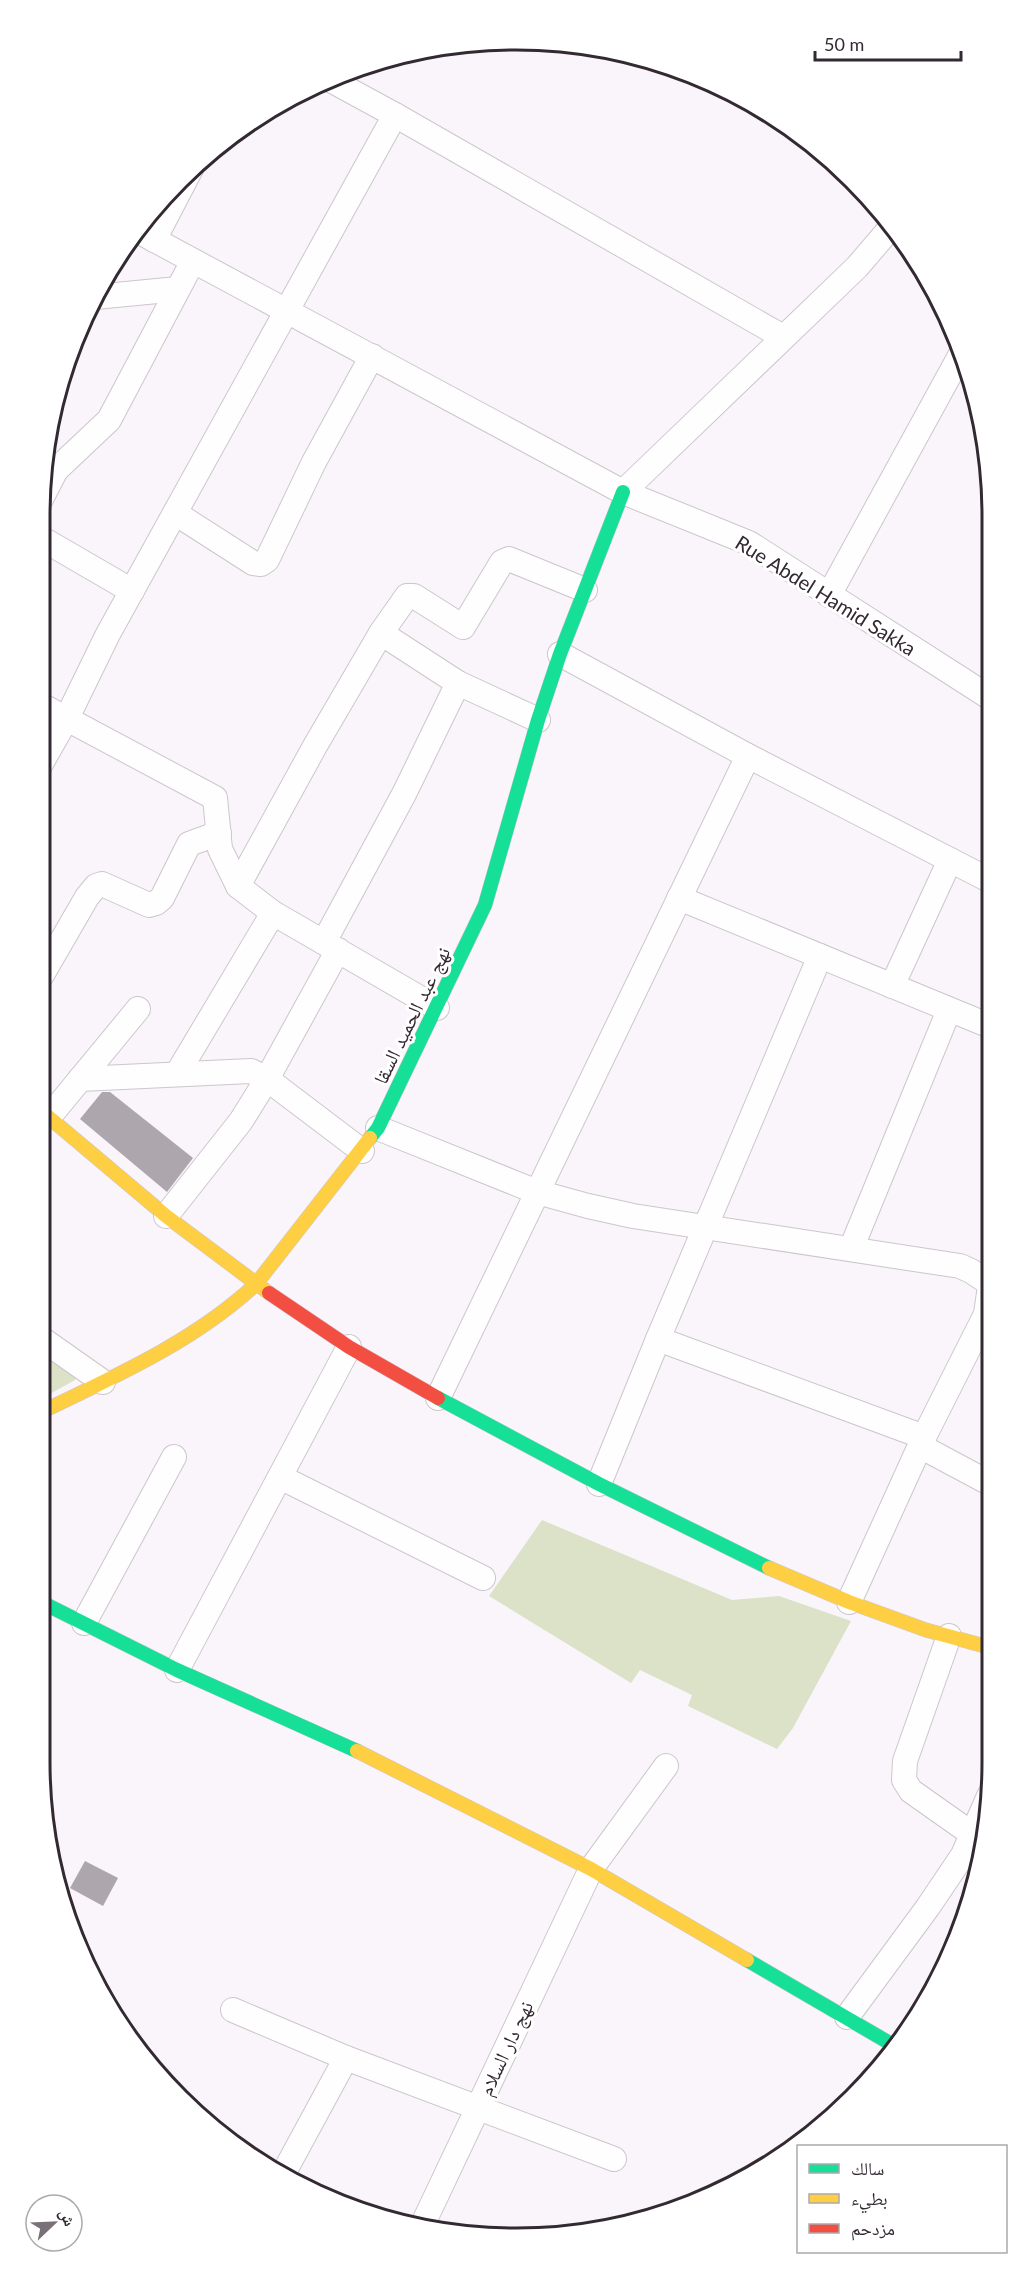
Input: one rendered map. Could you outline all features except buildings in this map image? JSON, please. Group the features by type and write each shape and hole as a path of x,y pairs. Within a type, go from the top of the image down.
{"street":[{"path":"339,84 783,337"},
{"path":"50,748 108,634 395,115"},
{"path":"145,235 154,221"},
{"path":"623,492 857,267 886,233"},
{"name":"Rue Abdel Hamid Sakka","path":"145,235 623,492 749,543 982,693"},
{"path":"51,472 109,420 193,261"},
{"path":"105,296 178,289"},
{"path":"175,513 253,563 261,564 267,560 314,462 372,356"},
{"path":"829,595 956,363"},
{"name":"نهج عبد الحميد السقا","path":"50,1408 103,1382 221,1315 239,1301 256,1284 378,1128 485,905 538,720 560,654 623,492"},
{"path":"50,543 132,591"},
{"path":"238,886 315,746 381,633 407,596 414,596 463,627 505,560 509,559 585,590"},
{"path":"381,633 458,683 538,720"},
{"path":"560,654 748,756 982,876"},
{"path":"166,1216 241,1121 267,1079 458,683"},
{"path":"50,710 215,798 220,849 238,886 273,913 437,1008"},
{"path":"438,1398 748,756"},
{"path":"50,961 87,897 96,886 102,884 149,905 156,903 162,897 189,844 219,834"},
{"path":"892,986 950,860"},
{"path":"679,898 982,1023"},
{"path":"177,1074 273,913"},
{"path":"599,1484 657,1339 820,956"},
{"path":"50,1107 80,1079 138,1009"},
{"path":"851,1250 949,1010"},
{"path":"80,1079 251,1071 267,1079 362,1151"},
{"path":"50,1118 166,1216 256,1284 349,1347 438,1398 599,1484 755,1562 849,1602 982,1645"},
{"path":"378,1128 537,1191 588,1206 706,1227 960,1266 982,1276"},
{"path":"849,1602 922,1442 982,1323"},
{"path":"657,1339 922,1442 982,1479"},
{"path":"50,1345 103,1382"},
{"path":"177,1670 349,1347"},
{"path":"84,1623 174,1456"},
{"path":"280,1477 483,1578"},
{"path":"50,1606 177,1670 342,1743 591,1869 887,2042"},
{"path":"847,2017 974,1844 911,1791 904,1780 904,1761 949,1636"},
{"name":"نهج دار السلام","path":"425,2219 591,1869 666,1767"},
{"path":"233,2010 346,2058 614,2159"},
{"path":"287,2167 346,2058"}],"green space":[{"path":"50,1356 76,1376 75,1380 50,1394"},
{"path":"542,1520 732,1600 779,1596 851,1621 793,1728 777,1749 688,1706 692,1695 640,1670 631,1683 489,1596"}],"traffic: fast":[{"path":"370,1138 378,1128 485,905 538,720 560,654 623,492"},
{"path":"438,1398 599,1484 769,1568"},
{"path":"50,1606 177,1670 357,1751"},
{"path":"747,1960 887,2042"}],"traffic: slow":[{"path":"50,1118 166,1216 269,1293"},
{"path":"50,1408 96,1386 180,1340 207,1323 256,1284 370,1138"},
{"path":"769,1568 849,1602 926,1630 982,1645"},
{"path":"357,1751 591,1869 747,1960"}],"traffic: jam":[{"path":"269,1293 349,1347 438,1398"}]}
